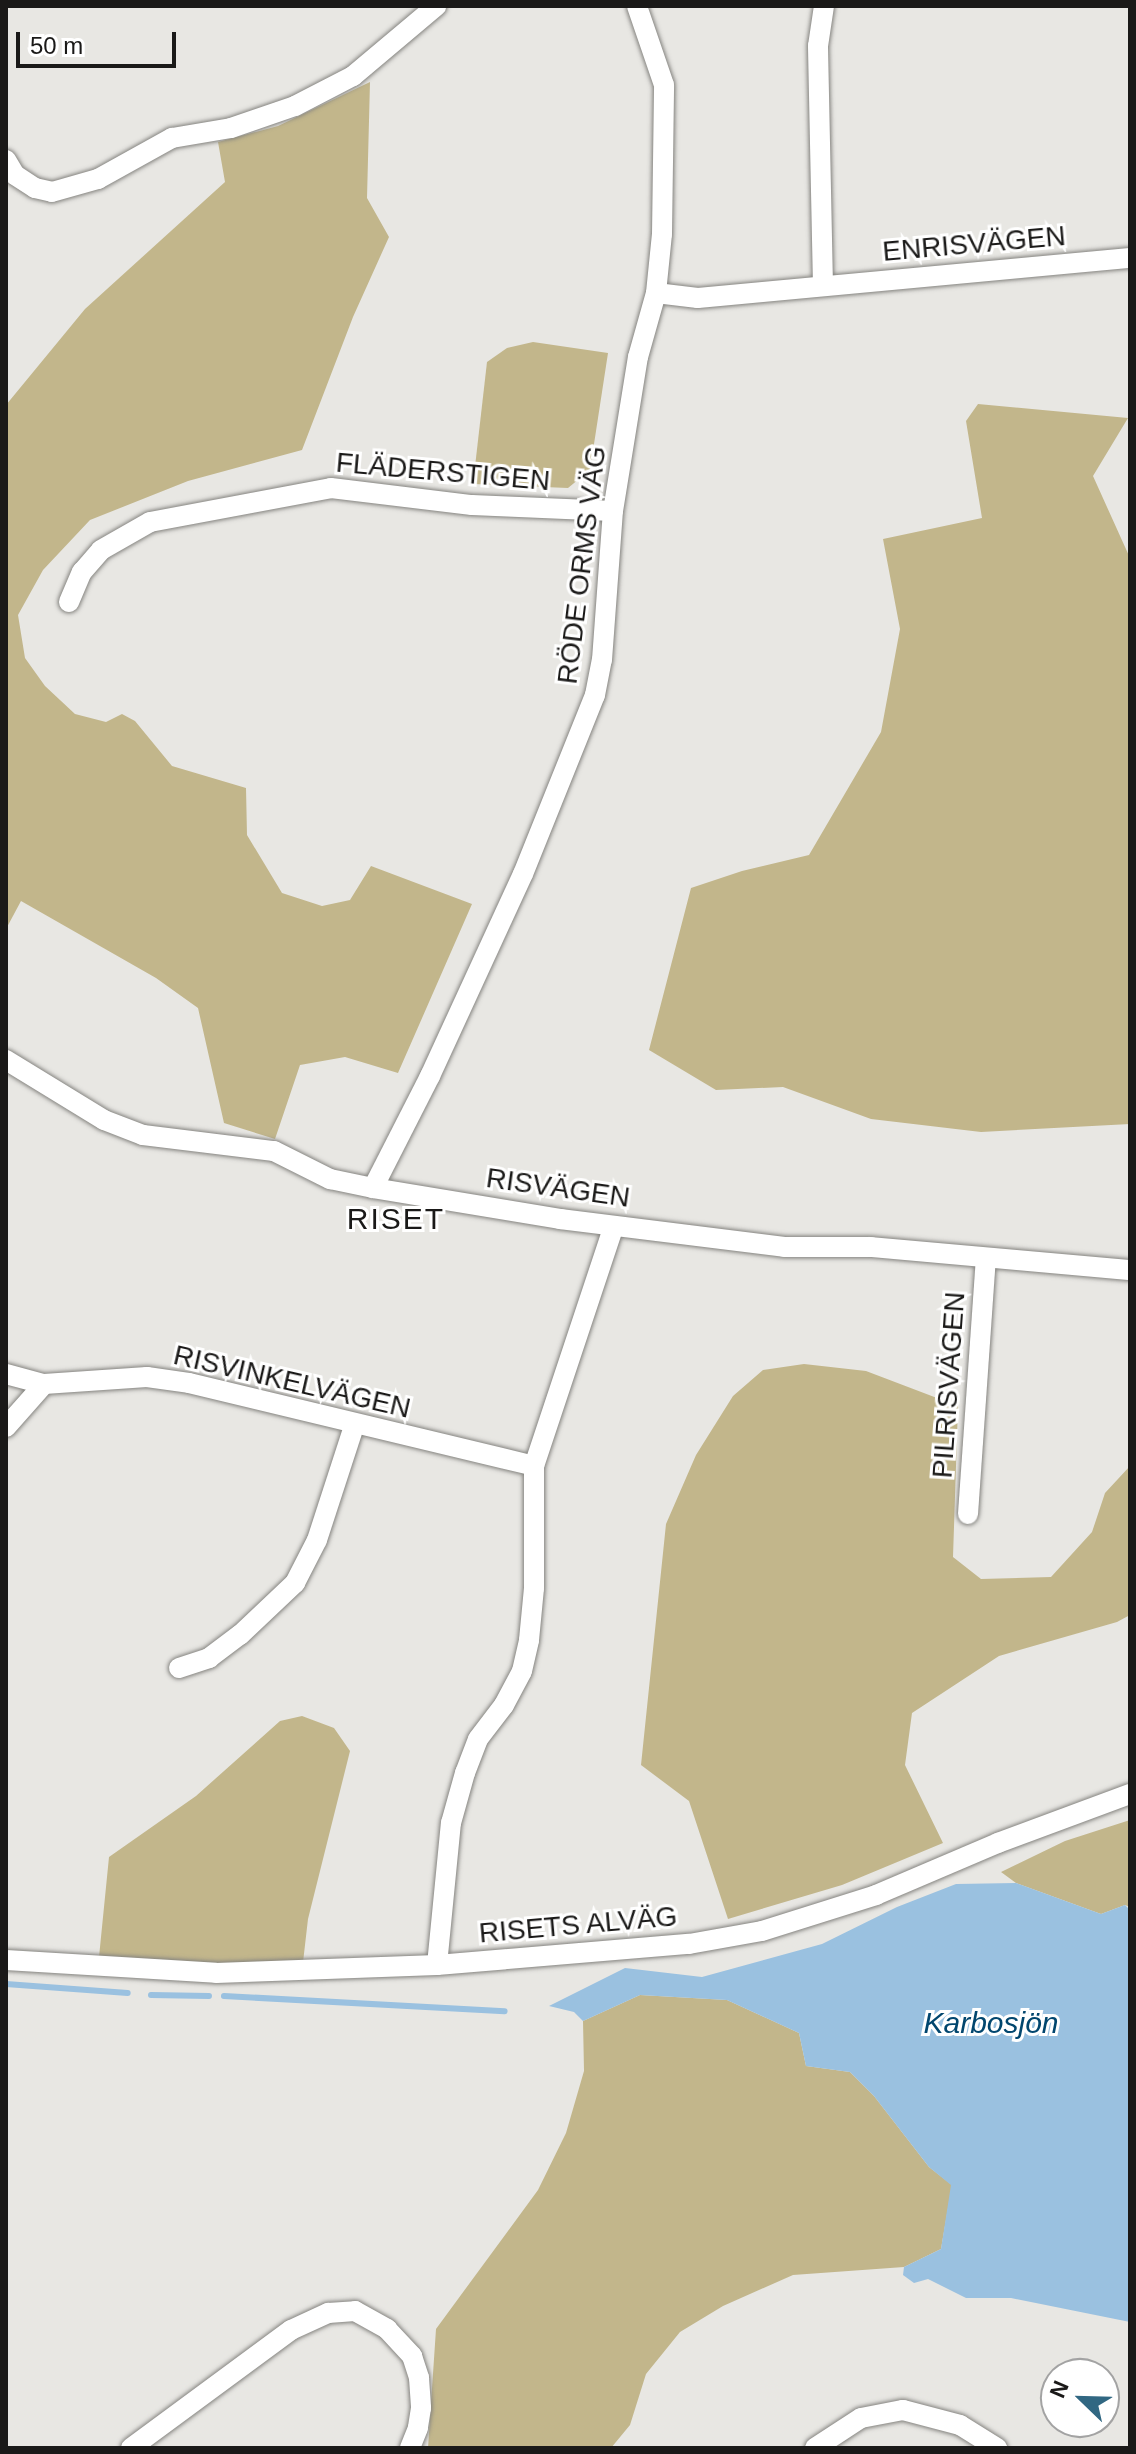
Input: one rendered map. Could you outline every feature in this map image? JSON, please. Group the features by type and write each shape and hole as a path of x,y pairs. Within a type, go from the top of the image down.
{"street":[{"path":"6,160 15,175 35,188 52,192 98,179 172,138 231,128 295,106 353,76 436,6"},
{"name":"RÖDE ORMS VÄG","path":"373,1188 430,1076 516,888 595,695 602,660 613,511 638,357 656,293 662,234 664,85 637,6"},
{"path":"823,286 818,46 824,6"},
{"name":"ENRISVÄGEN","path":"656,293 698,298 1130,258"},
{"name":"FLÄDERSTIGEN","path":"69,602 82,572 101,550 150,522 331,488 472,505 613,511"},
{"name":"RISVÄGEN","path":"6,1060 104,1120 143,1135 274,1151 330,1179 373,1188 614,1226 784,1247 871,1247 1130,1270"},
{"path":"437,1965 451,1823 458,1798 478,1739 504,1705 522,1671 529,1640 534,1588 534,1466 614,1226"},
{"name":"PILRISVÄGEN","path":"968,1514 986,1259"},
{"name":"RISVINKELVÄGEN","path":"6,1374 44,1384 147,1377 189,1383 354,1426 534,1466"},
{"path":"6,1427 44,1384"},
{"path":"179,1668 209,1658 240,1635 295,1583 317,1540 354,1426"},
{"name":"RISETS ALVÄG","path":"6,1960 216,1973 437,1965 689,1944 762,1931 876,1895 998,1843 1130,1794"},
{"path":"131,2448 291,2330 328,2313 355,2311 387,2329 412,2356 419,2378 421,2408 410,2448"},
{"path":"815,2448 861,2418 903,2410 960,2425 997,2448"}],"shaded area":[{"path":"370,82 367,198 389,237 353,317 302,450 188,481 90,520 43,570 18,615 25,658 45,686 75,714 106,722 122,714 135,721 172,766 246,788 247,835 282,893 322,906 350,900 371,866 472,904 398,1073 345,1057 300,1065 275,1139 224,1123 198,1008 156,978 21,901 6,929 6,405 85,309 225,182 218,142 278,126"},
{"path":"533,342 608,353 590,470 568,488 473,484 487,362 507,348"},
{"path":"978,404 1128,418 1093,476 1130,558 1130,1124 981,1132 871,1119 783,1087 716,1090 649,1050 691,888 742,871 809,855 881,732 900,629 883,539 982,518 966,421"},
{"path":"804,1364 866,1371 958,1406 953,1557 981,1579 1051,1577 1092,1532 1105,1493 1130,1466 1130,1615 1117,1622 999,1656 912,1713 905,1765 943,1843 842,1885 728,1919 689,1801 641,1765 666,1524 696,1455 733,1396 763,1370"},
{"path":"302,1716 334,1728 350,1751 308,1919 302,1971 99,1957 109,1857 196,1796 280,1721"},
{"path":"1130,1820 1130,1907 1125,1905 1101,1914 1016,1883 1001,1872 1065,1841"},
{"path":"640,1995 727,2000 799,2033 806,2066 850,2072 874,2096 929,2167 952,2185 941,2249 904,2267 793,2275 723,2306 680,2332 646,2374 630,2425 611,2448 428,2448 436,2329 538,2190 566,2133 584,2071 583,2021"}],"water":[{"name":"Karbosjön","path":"1016,1883 1101,1914 1125,1905 1130,1910 1130,2322 1011,2298 966,2298 928,2279 914,2283 903,2275 904,2267 941,2249 951,2185 929,2167 874,2096 850,2072 806,2066 799,2033 727,2000 640,1995 583,2021 574,2012 549,2006 625,1968 702,1977 822,1944 897,1907 956,1884"}],"waterway":[{"path":"6,1984 128,1993"},
{"path":"151,1995 209,1996"},
{"path":"224,1996 505,2011"}],"district":[{"name":"RISET","path":"396,1219"}]}
